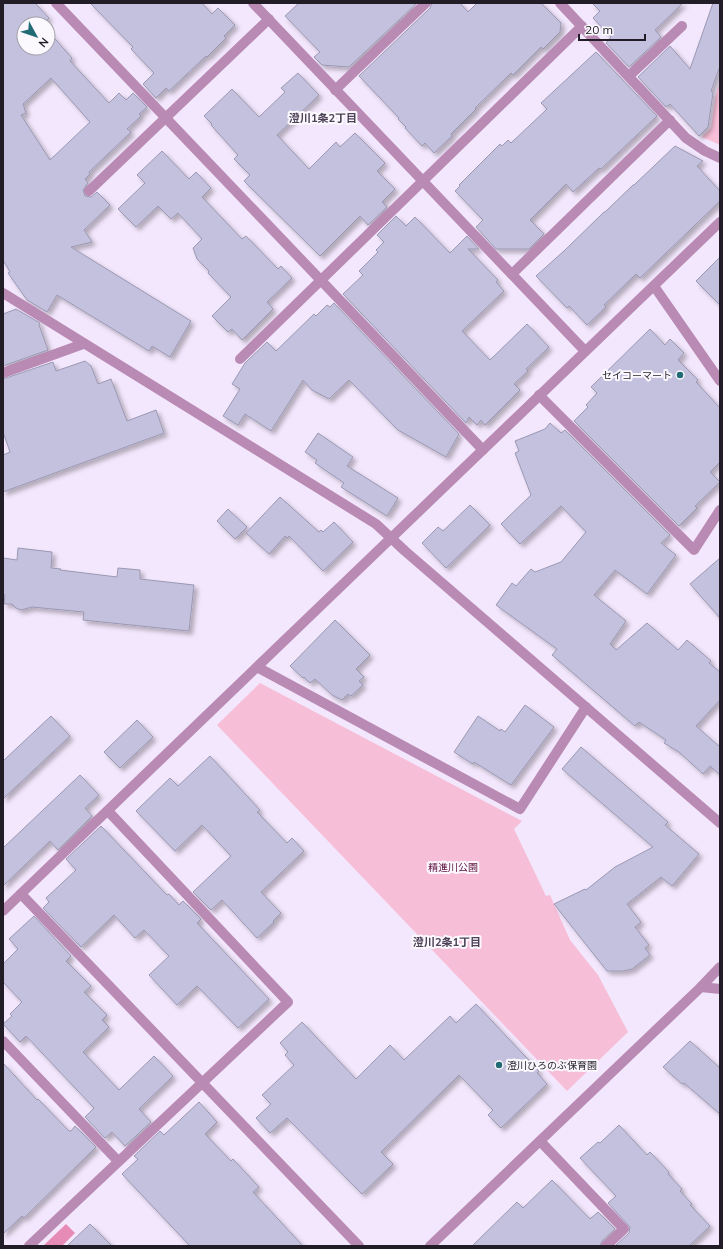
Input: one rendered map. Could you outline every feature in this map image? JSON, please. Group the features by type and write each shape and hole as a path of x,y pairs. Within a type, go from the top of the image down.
{"street":[{"path":"56,3 483,450"},
{"path":"253,3 585,351"},
{"path":"335,90 426,3"},
{"path":"560,3 686,138 705,151 720,158"},
{"path":"89,191 269,19"},
{"path":"240,359 582,26"},
{"path":"629,76 682,26"},
{"path":"512,274 670,120"},
{"path":"3,911 720,222"},
{"path":"654,286 720,381"},
{"path":"3,293 83,344 376,524 720,823"},
{"path":"3,373 83,344"},
{"path":"539,395 694,550 720,510"},
{"path":"257,667 520,809 586,707"},
{"path":"28,1246 288,1002 108,811"},
{"path":"21,894 359,1246"},
{"path":"430,1246 701,987 720,967"},
{"path":"701,987 720,989"},
{"path":"3,1041 118,1161"},
{"path":"540,1141 624,1230 606,1246"}],"green space":[{"path":"720,81 720,145 702,137 711,128 716,94"},
{"name":"精進川公園","path":"260,683 522,821 514,829 546,896 550,895 570,940 598,975 628,1032 567,1091 217,725"}],"shaded area":[{"path":"66,1224 75,1233 62,1246 43,1246"}],"building":[{"path":"3,3 35,3 47,16 16,16 16,56 56,56 56,40 72,58 70,61 109,103 119,93 126,100 133,93 147,107 139,114 141,116 127,129 131,132 89,172 90,174 85,179 88,183 83,190 85,196 91,197 97,192 110,205 84,230 92,242 71,247 191,321 170,357 152,346 149,351 57,295 47,312 27,300 8,273 10,272 3,260","holes":["51,78 90,122 50,160 21,115 26,113 23,104"]},
{"path":"90,3 202,3 212,14 218,8 235,25 224,36 226,38 207,57 206,56 169,91 166,88 156,98 143,84 154,73 131,49 133,47"},
{"path":"299,3 417,3 349,67 322,65 314,57 320,52 285,16"},
{"path":"432,3 460,3 468,12 477,3 541,3 561,23 560,32 543,49 541,47 513,75 511,73 475,108 476,109 451,134 452,136 434,153 425,143 422,146 405,128 406,127 398,119 399,118 359,76 430,8"},
{"path":"592,3 683,3 655,30 661,37 629,67 606,43 611,37 593,18 600,11"},
{"path":"713,3 720,3 720,66 711,91 713,93 708,127 699,136 670,104 666,107 638,77 670,46 690,69"},
{"path":"596,52 657,116 601,169 599,168 573,192 566,184 530,220 544,234 529,249 496,249 476,227 483,220 455,191 460,186 459,185 500,144 502,146 508,140 511,143 547,109 541,103"},
{"path":"298,73 319,95 277,135 309,169 336,142 340,147 355,133 385,163 377,171 395,189 382,202 387,207 368,225 360,216 320,256 244,181 250,175 234,159 238,155 204,116 232,89 259,117 285,92 281,88"},
{"path":"675,146 703,161 697,166 720,191 720,201 640,278 636,274 604,305 606,307 587,325 569,306 567,308 536,276"},
{"path":"162,151 189,179 196,172 211,188 202,197 242,239 246,236 278,269 281,266 292,278 267,302 273,309 242,340 232,329 228,332 212,316 231,297 197,259 193,248 202,239 178,213 171,219 158,206 136,227 118,209 145,183 137,175"},
{"path":"396,216 406,226 415,217 450,253 467,236 479,249 468,249 498,280 496,282 504,291 462,331 490,360 527,324 549,347 526,369 528,371 514,384 520,390 485,425 481,420 477,425 469,417 466,423 343,294 363,275 359,271 378,252 376,250 384,242 377,235"},
{"path":"720,257 720,305 696,281"},
{"path":"334,303 459,434 446,457 398,430 349,380 329,399 312,390 303,380 271,431 245,414 238,425 223,416 240,389 232,384 245,363 267,342 276,351 314,314 316,316 327,305 330,307"},
{"path":"16,309 40,323 39,325 48,350 3,366 3,314"},
{"path":"650,329 665,345 670,339 684,353 678,360 698,380 696,382 720,408 720,462 710,472 720,482 695,506 697,508 679,526 574,421 588,407 586,405 597,393 591,387"},
{"path":"85,361 91,366 98,384 111,379 127,421 156,410 164,433 3,492 3,455 10,452 3,432 3,379 53,362 56,371"},
{"path":"550,423 561,433 565,430 670,535 661,543 676,555 647,594 615,570 594,595 626,621 610,644 616,650 647,623 678,650 687,640 711,661 709,663 720,672 720,700 696,726 720,747 720,775 710,766 703,774 679,752 664,743 666,740 639,722 635,726 552,655 557,649 496,605 512,583 516,586 531,569 535,572 561,562 586,532 561,506 520,544 501,524 531,495 515,453 519,451 515,441 545,429"},
{"path":"318,433 353,457 347,466 398,498 387,516 341,487 344,483 315,463 317,460 305,452"},
{"path":"280,497 319,532 321,530 323,532 334,522 353,542 323,571 289,536 287,538 285,536 269,554 246,533"},
{"path":"470,505 490,525 446,568 422,543 438,527 443,531"},
{"path":"228,509 247,527 235,539 217,521"},
{"path":"18,548 52,552 51,568 61,569 60,570 117,577 118,568 140,570 140,579 194,585 189,631 83,620 84,612 32,607 21,610 12,604 4,604 3,558 17,560"},
{"path":"720,558 720,618 690,584"},
{"path":"335,620 370,655 356,669 364,677 359,681 363,685 351,696 348,694 342,700 332,695 315,679 310,683 290,666"},
{"path":"525,705 554,727 511,785 474,762 473,764 454,752 478,716 500,731 501,729 505,732"},
{"path":"51,716 70,736 3,799 3,761"},
{"path":"137,720 153,737 120,768 104,752"},
{"path":"581,747 668,822 665,825 699,854 672,886 661,877 627,904 641,922 635,927 649,945 645,948 650,955 632,969 623,971 607,971 554,904 585,889 586,890 615,867 653,847 562,769"},
{"path":"210,756 260,810 257,812 287,843 292,838 304,851 261,892 281,913 257,938 222,900 211,910 193,892 231,856 202,825 175,851 136,811 170,778 178,786"},
{"path":"80,775 99,795 85,808 92,816 58,850 50,841 3,886 3,848"},
{"path":"101,826 167,895 169,894 179,905 183,901 201,919 197,923 269,999 238,1028 197,986 177,1005 149,975 169,956 144,930 135,938 114,915 81,947 43,908 49,902 46,898 76,870 66,859"},
{"path":"34,916 71,956 66,961 91,986 84,992 107,1015 102,1020 109,1027 83,1052 119,1090 154,1056 173,1076 139,1109 151,1122 125,1146 112,1132 105,1138 85,1117 94,1108 26,1036 20,1042 3,1024 12,1016 10,1014 22,1002 3,982 3,964 18,949 9,939"},
{"path":"476,1004 539,1071 537,1073 547,1084 501,1128 488,1115 493,1110 459,1075 381,1152 393,1164 362,1194 287,1118 270,1133 256,1118 271,1104 262,1095 294,1065 285,1055 288,1052 280,1043 302,1022 356,1079 390,1045 404,1060 450,1016 456,1023"},
{"path":"690,1041 720,1068 720,1114 663,1067"},
{"path":"3,1063 37,1100 38,1099 69,1131 71,1131 75,1126 96,1147 24,1218 22,1216 3,1234"},
{"path":"199,1102 217,1122 205,1134 231,1161 233,1159 259,1187 253,1192 303,1246 190,1246 122,1174 138,1159 134,1156 160,1131 164,1135"},
{"path":"619,1125 647,1155 650,1152 669,1172 668,1174 682,1189 680,1191 692,1204 690,1205 710,1226 689,1246 615,1246 629,1233 630,1227 608,1203 616,1196 580,1158 598,1142 600,1143"},
{"path":"552,1180 590,1219 598,1212 615,1229 602,1241 600,1246 472,1246 517,1202 523,1208"},
{"path":"90,1224 112,1246 67,1246"}],"place":[{"name":"セイコーマート","path":"680,375"},
{"name":"澄川ひろのぶ保育園","path":"499,1065"}],"district":[{"name":"澄川1条2丁目","path":"323,118"},
{"name":"澄川2条1丁目","path":"447,942"}]}
